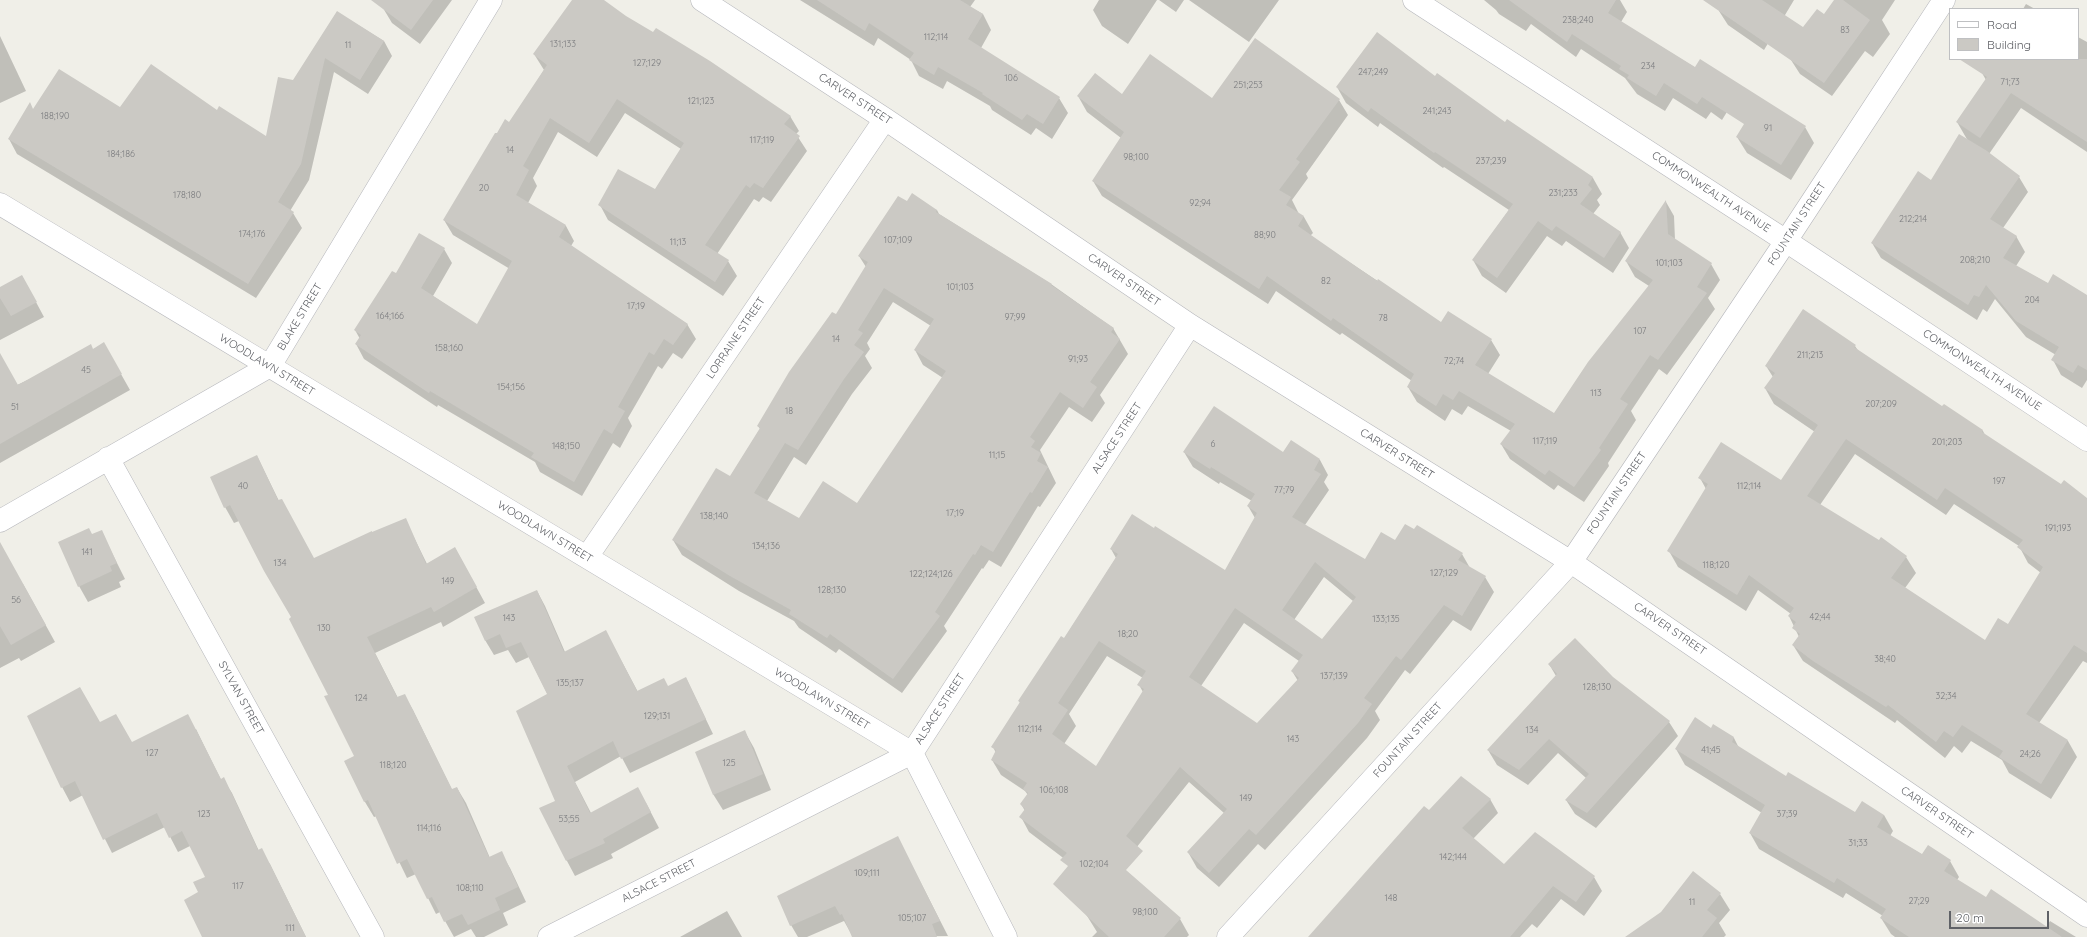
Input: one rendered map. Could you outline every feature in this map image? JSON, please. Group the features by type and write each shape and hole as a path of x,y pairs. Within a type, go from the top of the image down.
{"street":[{"name":"BLAKE STREET","path":"0,521 270,366 490,0"},
{"name":"CARVER STREET","path":"702,0 885,119 1190,325 1571,562 2087,916"},
{"name":"COMMONWEALTH AVENUE","path":"1414,0 1786,241 2087,440"},
{"name":"FOUNTAIN STREET","path":"1228,937 1571,562 1786,241 1944,0"},
{"name":"LORRAINE STREET","path":"587,557 885,119"},
{"name":"WOODLAWN STREET","path":"0,204 912,753"},
{"name":"ALSACE STREET","path":"549,937 912,753 1190,325"},
{"name":"SYLVAN STREET","path":"108,458 373,937"},
{"path":"912,753 1006,937"}],"building":[{"path":"371,0 433,0 411,30"},
{"path":"572,0 604,0 626,16 653,32 656,28 710,61 791,116 784,124 800,136 763,188 754,183 750,188 746,185 705,245 729,260 715,282 598,205 618,169 655,189 684,143 617,99 589,143 550,118 523,166 529,170 516,195 566,225 559,237 688,324 673,345 664,339 654,355 649,352 618,407 625,411 612,434 604,429 574,482 531,457 534,453 430,391 429,393 355,344 361,335 354,330 392,271 396,273 419,233 445,248 421,288 477,324 512,261 443,220 495,133 497,133 505,119 509,122 547,65 533,54"},
{"path":"817,0 960,0 983,14 968,39 1060,97 1043,124 1027,114 1022,120 982,94 983,93 938,67 934,75 909,60 914,53 869,23 865,31"},
{"path":"1509,0 1616,0 1608,13 1695,67 1700,59 1806,126 1781,165 1736,137 1744,124 1702,97 1697,104 1664,83 1656,96 1627,78 1629,75 1619,69 1621,66 1572,34 1567,42"},
{"path":"1703,0 1762,0 1803,27 1817,9 1824,14 1834,0 1843,0 1870,20 1824,83"},
{"path":"337,11 384,41 360,80 325,58 301,164 278,202 294,212 248,284 8,139 30,102 33,109 59,69 120,107 151,64 217,110 219,106 266,136 278,77 293,80"},
{"path":"1377,32 1435,76 1437,73 1505,122 1507,119 1593,177 1588,185 1592,189 1580,204 1621,232 1604,258 1556,226 1552,231 1538,221 1497,278 1472,260 1513,204 1435,152 1434,153 1371,108 1368,112 1336,87"},
{"path":"1255,38 1340,99 1296,159 1300,162 1279,190 1291,197 1286,205 1304,216 1298,226 1377,281 1378,279 1441,322 1448,311 1492,339 1475,365 1554,413 1588,362 1653,280 1625,261 1666,200 1668,234 1712,263 1697,287 1707,293 1658,360 1650,355 1620,399 1628,404 1599,448 1601,450 1574,487 1549,470 1545,475 1500,444 1515,424 1459,391 1453,400 1443,394 1436,406 1407,387 1414,374 1333,318 1331,321 1267,276 1259,289 1092,181 1124,132 1077,96 1095,73 1122,94 1150,54 1212,98"},
{"path":"2087,59 2087,142 2011,93 1980,138 1956,122 1987,77 1961,60"},
{"path":"1959,134 1987,151 2020,176 1990,219 2017,236 2003,258 2048,283 2053,274 2087,295 2087,370 2078,365 2073,373 2051,360 2059,347 2016,321 1986,285 1979,297 1974,295 1968,305 1871,243 1918,171 1931,180"},
{"path":"912,193 937,210 936,212 1052,284 1051,285 1114,328 1111,332 1120,339 1090,382 1097,387 1083,408 1060,392 1030,437 1035,441 1031,447 1041,453 1037,461 1048,467 1032,493 1030,492 993,552 981,545 975,555 973,554 935,612 940,616 893,679 830,634 827,638 789,614 791,610 730,576 672,540 716,468 730,476 760,428 757,426 789,372 832,312 836,314 868,262 858,256 898,196 907,201","holes":["884,288 934,319 914,350 946,371 857,503 823,481 799,518 754,493 785,443 798,450 844,379 864,352 854,345 863,333 858,330"]},
{"path":"22,275 37,302 11,316 0,298 0,287"},
{"path":"1803,309 1856,345 1854,347 1942,406 1944,404 1983,430 1982,432 2061,484 2064,480 2087,498 2087,653 2074,645 2026,714 2068,740 2041,784 1999,757 2003,751 1962,725 1953,737 1944,731 1936,742 1888,705 1886,707 1813,661 1792,645 1800,634 1792,628 1796,622 1788,616 1794,608 1749,575 1737,595 1667,551 1708,484 1698,478 1721,442 1781,480 1818,425 1764,388 1775,373 1765,366","holes":["1846,439 1937,500 1945,488 2023,540 2017,547 2043,567 2008,624 1998,618 1985,640 1891,578 1907,556 1881,537 1879,540 1807,496"]},
{"path":"104,342 122,374 0,444 0,353 18,385 91,344 93,349"},
{"path":"1214,406 1283,452 1291,440 1320,459 1314,470 1321,474 1292,517 1365,559 1381,532 1395,540 1405,524 1414,529 1417,525 1463,553 1458,560 1486,576 1462,616 1444,605 1401,660 1396,656 1364,698 1372,704 1358,723 1256,835 1249,829 1209,873 1187,852 1227,809 1180,767 1126,836 1143,851 1126,870 1181,918 1164,937 1109,937 1053,884 1068,866 1060,860 1067,853 1019,817 1025,809 1020,804 1028,793 1023,789 1027,783 991,760 996,750 991,747 1020,702 1018,701 1061,636 1064,638 1118,554 1110,549 1132,514 1154,528 1155,526 1225,570 1257,513 1247,506 1255,494 1183,452","holes":["1315,562 1356,597 1322,639 1282,610","1235,608 1303,655 1291,671 1299,678 1257,723 1189,677","1099,641 1146,671 1137,685 1144,689 1096,766 1052,734 1068,710 1058,703"]},
{"path":"257,455 278,500 282,499 314,558 372,531 406,518 426,564 455,547 477,587 434,612 431,607 367,637 397,697 405,694 452,789 457,787 489,857 502,851 518,887 495,898 500,910 468,925 462,914 444,922 432,897 427,899 407,859 397,864 368,800 364,802 344,761 354,756 324,696 328,695 289,619 291,617 264,571 230,505 224,508 210,477"},
{"path":"89,528 92,534 102,530 117,563 110,566 112,571 78,587 58,542"},
{"path":"0,542 46,625 11,645 0,626"},
{"path":"537,590 564,652 606,630 637,691 664,678 668,686 686,677 706,719 621,759 613,741 567,766 590,813 638,787 651,812 603,839 605,843 566,861 539,808 555,801 516,711 547,694 521,642 506,648 500,634 485,641 474,617"},
{"path":"1575,638 1613,677 1670,721 1587,813 1565,800 1589,774 1549,739 1519,770 1487,750 1557,674 1548,664"},
{"path":"80,687 100,722 116,714 132,742 188,714 221,779 224,777 258,850 262,848 306,937 202,937 184,900 198,892 193,882 205,877 182,831 169,838 157,813 103,840 75,781 61,788 27,716"},
{"path":"1695,717 1711,728 1713,724 1734,737 1732,742 1786,776 1788,772 1855,812 1862,801 1884,815 1877,827 1922,854 1928,845 1951,860 1944,871 1986,897 1991,889 2062,937 1909,937 1880,918 1886,909 1837,878 1834,883 1749,833 1765,805 1675,749"},
{"path":"745,730 763,774 713,795 695,752"},
{"path":"1461,776 1491,799 1462,828 1504,864 1535,832 1595,876 1576,902 1553,886 1510,937 1308,937 1424,806 1429,810"},
{"path":"898,836 940,921 932,924 937,937 852,937 842,914 840,915 835,906 790,926 777,896"},
{"path":"1693,871 1721,893 1707,910 1717,918 1702,937 1625,937 1661,912"}]}
